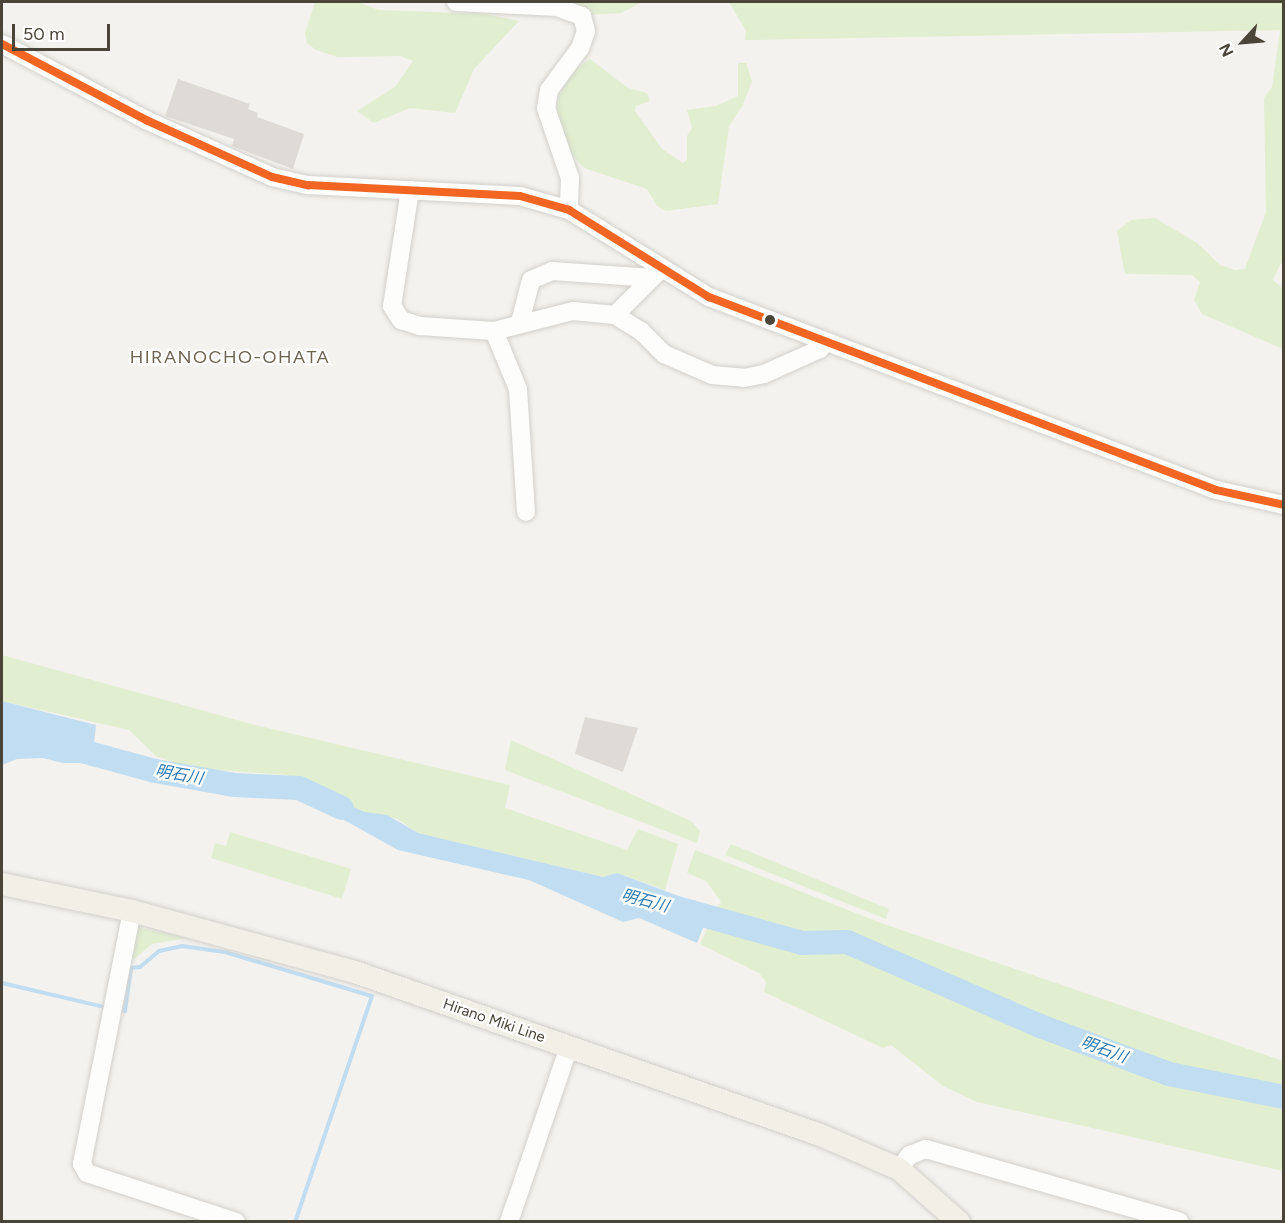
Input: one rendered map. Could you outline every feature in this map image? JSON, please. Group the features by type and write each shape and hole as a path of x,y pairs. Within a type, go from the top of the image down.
{"main road":[{"name":"Hirano Miki Line","path":"2,884 132,911 352,971 818,1134 899,1169 959,1221"}],"street":[{"path":"456,2 557,7 582,16 586,32 580,48 549,90 546,108 570,178 569,210"},
{"path":"2,44 146,120 272,177 308,185 520,196 569,210 656,274 709,297 1216,490 1284,505"},
{"path":"410,190 392,306 401,320 420,326 494,331 520,322 573,311 615,315 641,331 664,354 712,375 744,378 764,374 820,349 825,342"},
{"path":"520,322 531,280 552,271 656,274"},
{"path":"615,315 656,274"},
{"path":"494,331 518,389 526,512"},
{"path":"132,911 82,1164 87,1173 236,1221"},
{"path":"509,1221 569,1047"},
{"path":"899,1169 910,1155 926,1149 1180,1221"}],"green space":[{"path":"315,2 357,2 379,10 486,14 519,21 474,69 455,113 410,108 374,123 357,111 395,87 413,61 400,56 338,57 316,50 307,43 305,33"},
{"path":"567,2 642,2 621,13 585,15"},
{"path":"729,2 1283,2 1284,256 1273,280 1283,288 1283,349 1202,314 1194,300 1200,282 1192,275 1125,274 1117,231 1131,220 1155,218 1197,243 1220,265 1235,270 1245,269 1266,212 1264,98 1272,87 1280,30 745,40 746,31"},
{"path":"590,59 628,88 647,93 650,101 636,106 635,111 662,149 683,163 687,160 687,136 692,128 687,110 716,106 738,96 738,63 746,63 752,81 743,105 729,126 718,204 666,211 657,206 647,189 584,168 572,154 562,136 557,111 559,96 573,71"},
{"path":"2,655 255,725 510,785 505,808 627,850 638,829 678,844 665,890 617,873 603,877 418,833 397,819 365,812 314,791 287,775 189,768 156,756 129,730 2,701"},
{"path":"511,740 691,821 700,831 697,843 505,770"},
{"path":"230,832 351,869 342,899 211,858 215,843 226,846"},
{"path":"731,844 889,909 886,919 725,855"},
{"path":"695,850 881,923 1283,1061 1283,1171 977,1102 943,1086 891,1045 883,1048 764,992 766,982 759,973 700,944 721,902 706,881 687,873"},
{"path":"135,927 187,938 152,944 133,960 130,951"}],"water":[{"path":"2,701 96,725 94,743 102,763 63,763 43,758 17,759 2,765"},
{"path":"314,791 365,812 387,815 418,833 603,877 617,873 711,908 697,943 639,918 623,922 529,880 398,850 310,801"}],"building":[{"path":"178,79 250,104 248,109 258,113 257,117 304,134 293,169 232,146 234,139 165,116"},
{"path":"585,717 638,728 623,772 575,754"}],"waterway":[{"name":"明石川","path":"71,748 155,771 234,785 299,788 342,808"},
{"name":"明石川","path":"677,908 802,943 847,942 1040,1026 1169,1074 1284,1097"},
{"path":"119,1009 125,1011 131,968 140,967 159,951 182,946 225,952 372,996 295,1222"},
{"path":"2,983 109,1008"}],"transit line":[{"path":"2,44 146,120 272,177 308,185 520,196 569,210 709,297 1216,490 1284,505"}],"district":[{"name":"HIRANOCHO-OHATA","path":"230,357"}]}
